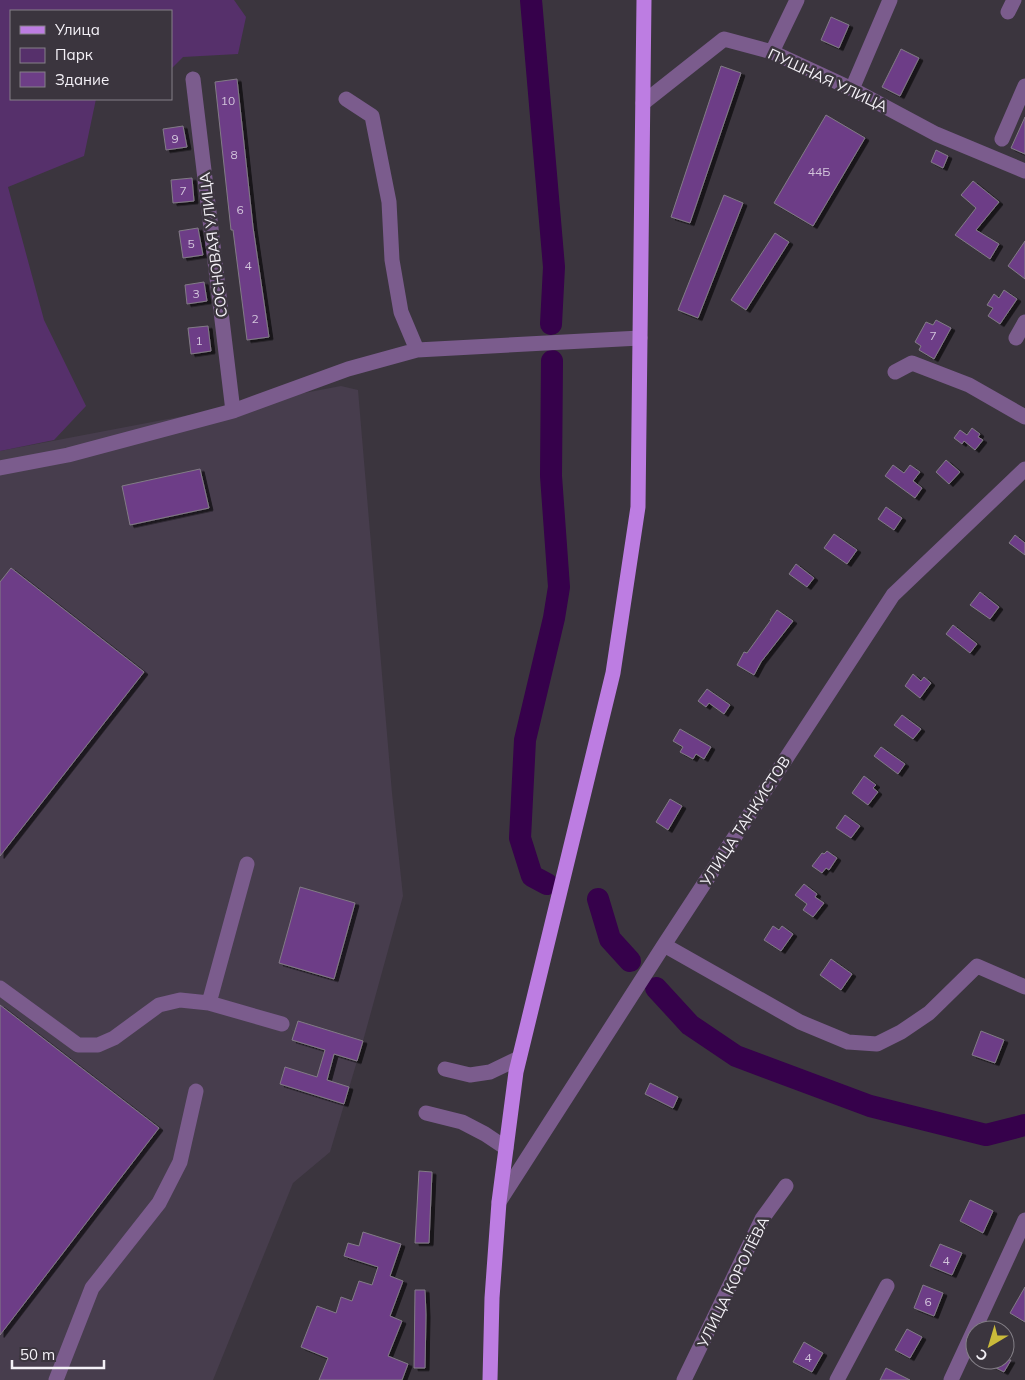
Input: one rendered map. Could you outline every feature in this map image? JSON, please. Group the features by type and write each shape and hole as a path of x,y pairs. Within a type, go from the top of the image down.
{"main road":[{"path":"490,1380 492,1298 499,1202 516,1072 613,673 638,507 644,0"}],"street":[{"path":"772,52 796,0"},
{"path":"852,89 890,0"},
{"name":"ПУШНАЯ УЛИЦА","path":"643,103 724,38 772,52 852,89 936,134 1025,171"},
{"name":"СОСНОВАЯ УЛИЦА","path":"193,79 233,411"},
{"path":"1002,139 1025,86"},
{"path":"346,99 372,116 389,202 392,260 401,312 417,350"},
{"path":"1016,338 1025,322"},
{"path":"0,468 68,455 233,411 348,369 417,350 640,338"},
{"path":"895,372 912,363 969,385 1025,417"},
{"name":"УЛИЦА ТАНКИСТОВ","path":"499,1202 664,944 893,595 1025,468"},
{"path":"209,1003 248,864"},
{"path":"664,944 800,1022 848,1042 877,1044 901,1032 929,1013 977,966 1025,987"},
{"path":"0,988 78,1045 98,1044 114,1038 159,1006 180,1000 209,1003 282,1024"},
{"path":"445,1069 470,1075 490,1072 519,1058"},
{"path":"56,1380 92,1288 159,1204 180,1162 196,1092"},
{"path":"426,1113 462,1122 506,1148"},
{"name":"УЛИЦА КОРОЛЁВА","path":"684,1380 762,1219 786,1186"},
{"path":"955,1379 1025,1220"},
{"path":"837,1380 887,1286"}],"shaded area":[{"path":"341,386 358,390 392,793 403,896 330,1152 293,1183 213,1380 0,1380 0,451"}],"green space":[{"path":"0,0 234,0 246,17 238,54 183,57 172,68 172,10 10,10 10,100 96,100 84,156 8,187 44,320 86,406 54,440 0,451"}],"building":[{"path":"831,17 849,25 839,48 821,40"},
{"path":"901,49 919,58 900,96 882,87"},
{"path":"721,66 741,73 690,223 671,217"},
{"path":"237,79 253,227 269,337 247,340 233,230 231,230 215,82"},
{"path":"826,115 865,138 813,226 774,203"},
{"path":"1025,117 1025,154 1011,148"},
{"path":"183,126 187,147 166,150 163,129"},
{"path":"936,150 948,156 943,168 931,162"},
{"path":"192,178 194,201 173,203 171,180"},
{"path":"973,181 999,202 976,230 999,244 990,259 955,235 976,208 961,195"},
{"path":"724,195 743,203 698,318 678,310"},
{"path":"198,228 203,255 183,258 179,231"},
{"path":"775,233 789,242 746,310 731,300"},
{"path":"1025,241 1025,279 1008,266"},
{"path":"204,282 207,301 187,304 185,285"},
{"path":"1004,290 1017,299 1000,324 988,316 993,308 987,305 994,294 999,298"},
{"path":"936,320 951,328 934,359 919,350 921,346 915,342 926,322 933,325"},
{"path":"208,326 211,351 191,354 188,328"},
{"path":"972,428 980,434 978,437 983,440 975,450 964,441 962,444 954,438 960,430 967,435"},
{"path":"946,460 960,472 949,484 936,472"},
{"path":"893,465 904,473 910,465 920,472 913,481 922,488 915,498 885,476"},
{"path":"200,469 209,508 130,525 122,486"},
{"path":"886,507 902,518 894,530 878,519"},
{"path":"834,534 857,550 847,564 824,548"},
{"path":"1015,535 1025,543 1025,555 1009,543"},
{"path":"796,564 814,578 807,587 789,574"},
{"path":"11,568 144,672 0,856 0,582"},
{"path":"980,592 999,607 990,619 970,605"},
{"path":"777,610 793,621 761,662 754,675 737,665 744,652 747,653"},
{"path":"953,625 977,644 970,653 946,634"},
{"path":"913,674 921,681 924,677 931,683 920,698 905,686"},
{"path":"707,689 730,705 724,714 709,703 706,707 698,701"},
{"path":"902,715 921,729 913,739 894,725"},
{"path":"680,729 711,747 704,759 696,754 693,759 680,752 683,747 673,741"},
{"path":"881,747 905,764 898,774 874,756"},
{"path":"864,776 876,785 873,788 878,792 868,805 852,793"},
{"path":"670,799 682,806 668,830 656,822"},
{"path":"845,815 860,826 851,838 836,828"},
{"path":"827,851 837,858 829,870 826,868 822,873 812,866 822,853 824,854"},
{"path":"804,884 817,894 815,897 824,903 813,917 803,910 807,904 795,895"},
{"path":"300,887 355,903 334,979 279,963"},
{"path":"773,926 779,930 782,926 793,934 781,951 764,940"},
{"path":"831,959 852,974 841,990 820,975"},
{"path":"0,1005 159,1128 0,1335"},
{"path":"298,1021 363,1041 357,1061 334,1054 327,1080 349,1087 344,1104 280,1084 285,1067 317,1077 325,1050 292,1040"},
{"path":"981,1031 1004,1040 995,1063 972,1055"},
{"path":"650,1083 678,1097 673,1108 645,1094"},
{"path":"419,1171 432,1172 429,1243 415,1243"},
{"path":"970,1200 993,1211 983,1233 960,1221"},
{"path":"363,1232 401,1244 390,1276 403,1281 390,1316 402,1321 388,1356 408,1364 402,1380 319,1380 328,1358 301,1347 317,1306 336,1313 341,1297 352,1301 359,1281 372,1285 378,1267 344,1256 348,1243 359,1246"},
{"path":"940,1244 962,1253 952,1275 930,1266"},
{"path":"923,1285 943,1293 934,1316 914,1308"},
{"path":"1025,1287 1025,1322 1010,1313"},
{"path":"415,1290 425,1290 425,1368 414,1368"},
{"path":"907,1329 922,1337 910,1358 895,1350"},
{"path":"804,1342 823,1353 812,1372 793,1362"},
{"path":"886,1368 910,1380 880,1380"}],"waterway":[{"path":"531,0 554,267 551,324"},
{"path":"547,884 532,876 520,838 525,740 554,618 559,587 551,476 552,361"},
{"path":"598,899 610,939 630,961"},
{"path":"656,988 690,1025 736,1056 870,1106 986,1135 1025,1125"}]}
